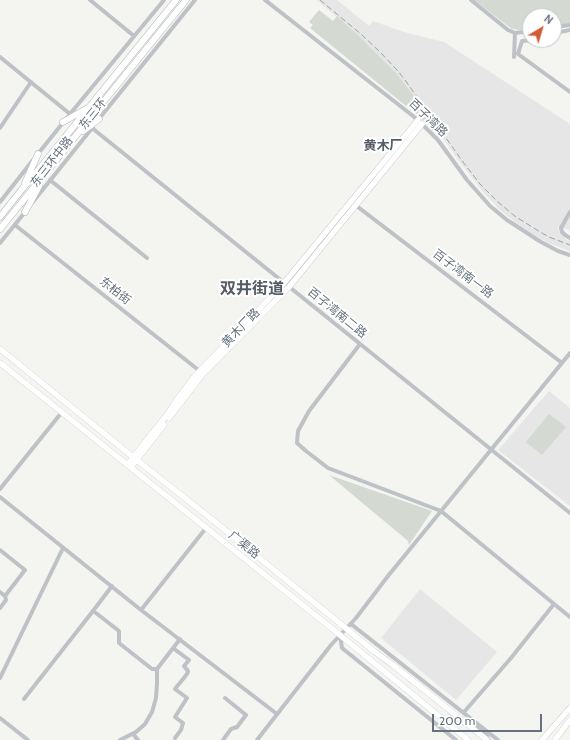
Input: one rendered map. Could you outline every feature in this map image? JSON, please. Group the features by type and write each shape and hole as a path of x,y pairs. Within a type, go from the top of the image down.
{"highway":[{"name":"东三环","path":"0,217 176,0"},
{"name":"东三环","path":"0,229 186,0"},
{"path":"63,122 89,107"},
{"path":"75,136 99,118"},
{"path":"23,188 38,154"},
{"path":"25,212 45,173"}],"main road":[{"name":"黄木厂路","path":"129,466 201,372 286,285 420,122"},
{"name":"广渠路","path":"0,349 135,459 488,740"},
{"name":"广渠路","path":"0,363 340,635 468,740"},
{"path":"542,740 570,708"},
{"path":"555,740 570,720"}],"street":[{"path":"90,0 134,36"},
{"name":"东三环中路","path":"0,202 63,122 164,0"},
{"name":"东三环中路","path":"0,243 194,0"},
{"name":"百子湾路","path":"265,0 420,122 438,140 477,193 490,206 529,235 570,255"},
{"path":"470,0 508,30 515,33 522,32"},
{"path":"514,57 515,33"},
{"path":"522,42 518,54 570,92"},
{"path":"514,47 520,48"},
{"path":"0,57 70,114"},
{"path":"0,128 31,82"},
{"name":"百子湾南二路","path":"92,128 570,513"},
{"path":"50,180 147,258"},
{"name":"百子湾南一路","path":"353,203 562,363"},
{"path":"570,212 561,228 562,232 570,238"},
{"name":"东柏街","path":"15,225 201,372"},
{"path":"360,344 309,411 298,431 297,443 328,468 441,511 570,617"},
{"path":"257,740 331,645 351,624 388,576 570,353"},
{"path":"0,490 62,412"},
{"path":"0,497 141,610 277,714"},
{"path":"141,610 206,528"},
{"path":"0,678 63,548"},
{"path":"0,550 25,570 5,596 6,600 0,608"},
{"path":"24,699 112,586"},
{"path":"0,592 5,596"},
{"path":"464,712 511,658 554,604"},
{"path":"96,613 119,631 119,644 152,669 157,670"},
{"path":"351,624 498,740"},
{"path":"340,635 342,648 456,740"},
{"path":"120,740 136,738 136,732 145,724 152,712 156,698 157,670 180,639"},
{"path":"173,648 189,660 184,666 188,671 188,674 175,689 188,698 175,717 183,723 182,730 175,739"},
{"path":"223,740 231,729 237,727 246,715 225,698"},
{"path":"0,718 28,740"},
{"path":"472,719 478,728 486,735 488,740"}],"shaded area":[{"path":"317,0 337,0 369,26 373,21 407,33 444,42 570,124 570,230 557,227 560,233 570,241 570,251 548,243 519,225 500,210 484,193 459,161 415,97 396,73 360,37"},
{"path":"474,0 570,0 570,23 562,24 562,8 522,8 522,30 512,29"},
{"path":"319,10 333,21 337,16 396,73 415,97 440,134 438,135 416,114 310,28 313,25 309,22"},
{"path":"549,391 570,408 570,506 498,450"},
{"path":"549,414 566,427 542,455 526,442"},
{"path":"329,475 432,511 409,545 408,541"},
{"path":"420,589 497,652 456,700 381,638"}],"railway":[{"path":"320,0 362,35 397,70 463,162 480,184 498,202 516,217 537,230 549,237 570,245"}],"district":[{"name":"黄木厂","path":"383,146"},
{"name":"双井街道","path":"252,289"}]}
